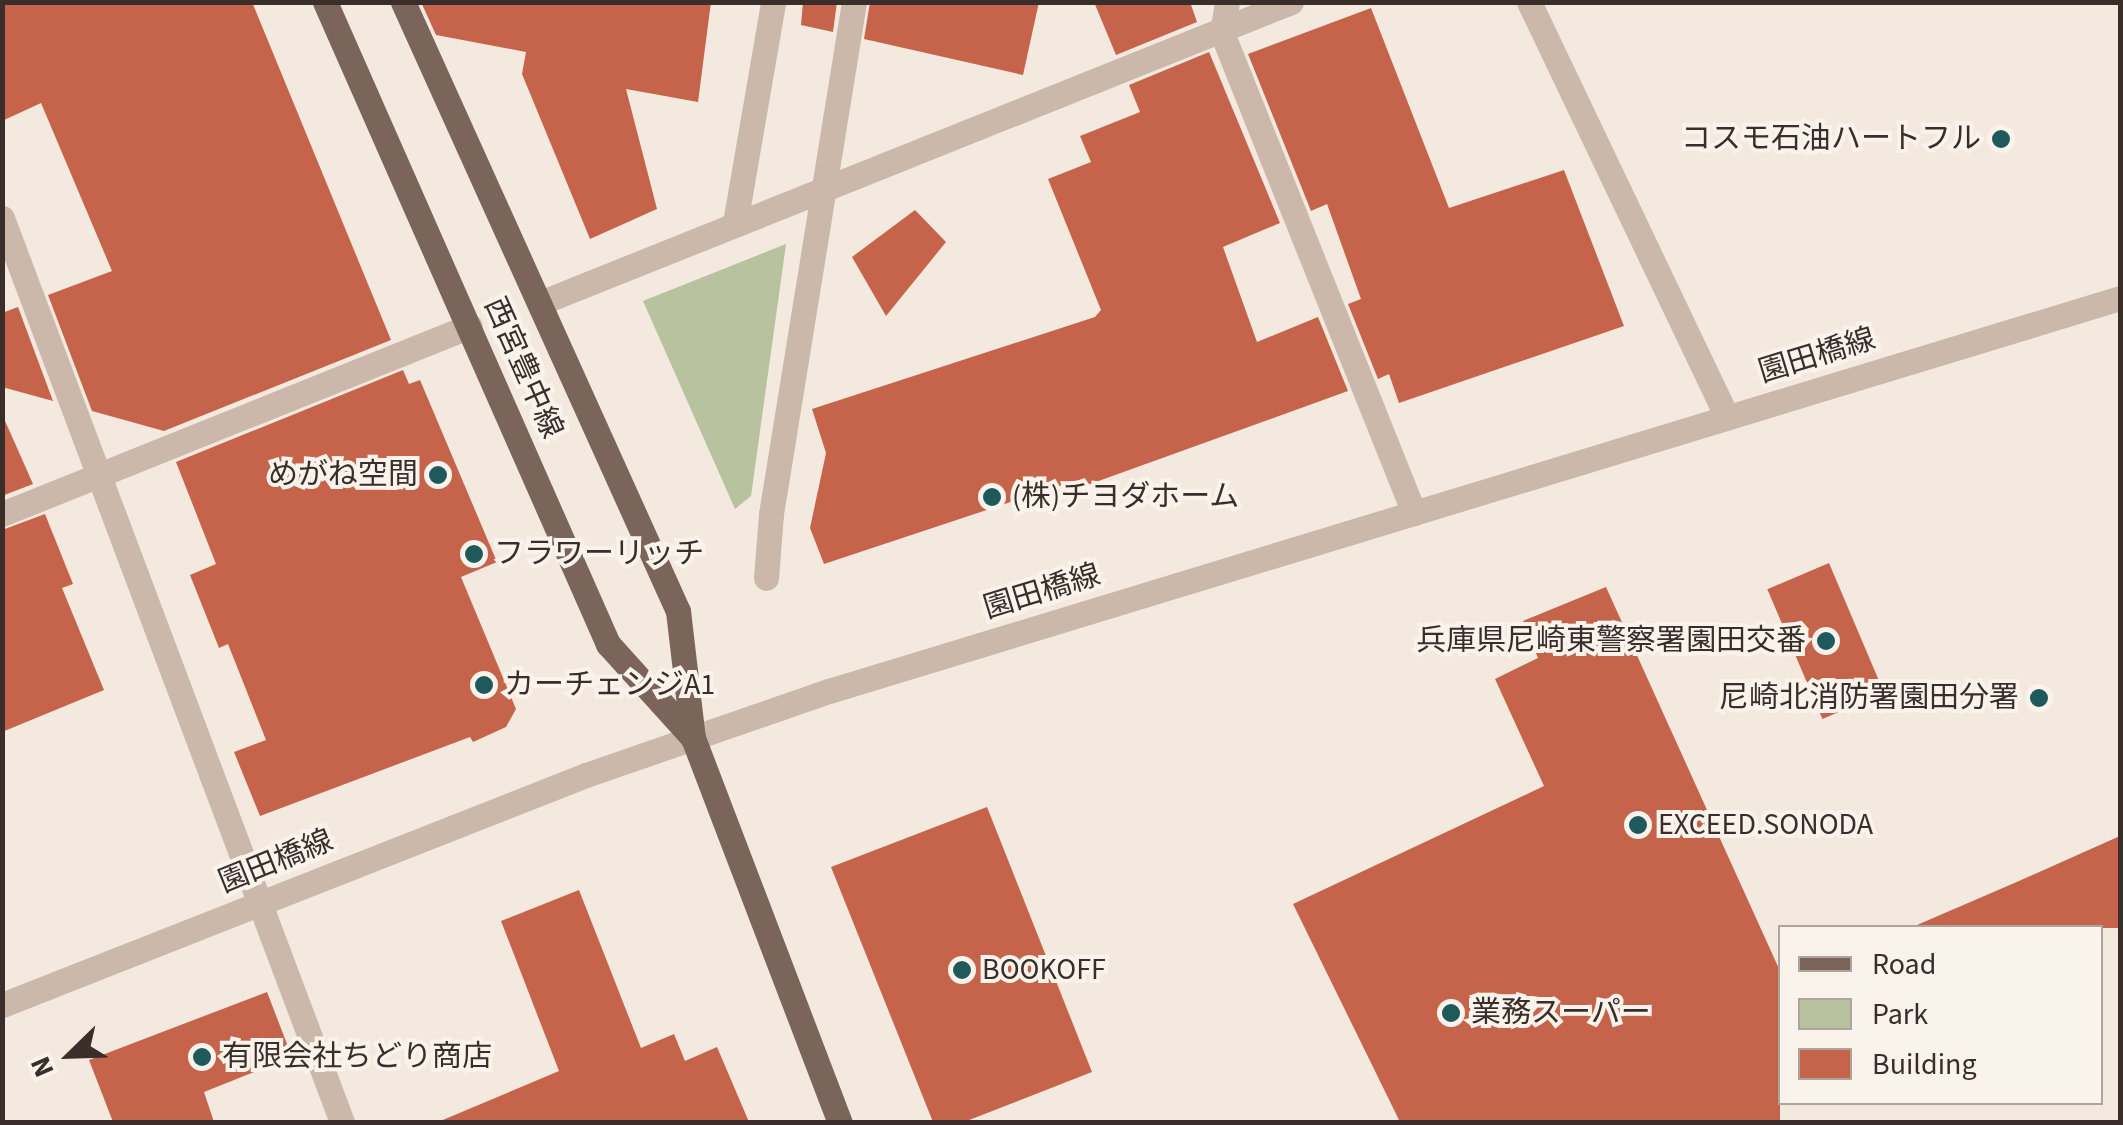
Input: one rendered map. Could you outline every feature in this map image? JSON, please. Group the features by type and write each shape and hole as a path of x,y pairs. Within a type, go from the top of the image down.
{"main road":[{"name":"西宮豊中線","path":"325,2 608,644 693,738"},
{"name":"西宮豊中線","path":"403,2 678,611 693,738 840,1122"}],"street":[{"path":"735,223 772,2"},
{"path":"766,578 770,514 854,2"},
{"path":"1227,2 1222,33 1414,514"},
{"path":"540,304 735,223 1222,33 1291,2"},
{"path":"1529,2 1726,417"},
{"path":"2,218 342,1122"},
{"name":"園田橋線","path":"2,1005 693,738 2120,298"},
{"path":"2,514 470,326"}],"green space":[{"path":"786,244 751,496 735,509 643,301"}],"building":[{"path":"2,2 252,2 391,340 164,431 92,411 48,295 112,271 41,103 2,121"},
{"path":"421,2 711,2 698,102 626,89 657,209 590,239 522,74 526,52 436,35"},
{"path":"803,2 837,2 833,32 801,25"},
{"path":"870,2 1039,2 1023,75 864,39"},
{"path":"1094,2 1190,2 1197,22 1116,55"},
{"path":"1371,8 1449,208 1564,170 1624,326 1399,403 1389,374 1378,379 1348,304 1361,299 1327,204 1311,211 1248,54"},
{"path":"1209,52 1280,223 1223,247 1257,342 1318,317 1348,391 1068,492 1065,484 824,564 810,528 826,453 812,409 1095,317 1101,310 1048,179 1091,162 1080,136 1140,112 1129,85"},
{"path":"915,210 946,242 886,316 852,257"},
{"path":"18,307 53,401 2,387 2,313"},
{"path":"403,370 409,384 420,380 497,562 461,577 516,709 506,727 473,742 470,737 260,816 234,752 266,740 228,644 219,648 190,575 216,564 176,462"},
{"path":"2,414 33,484 2,496"},
{"path":"45,514 73,584 62,588 104,690 2,732 2,530"},
{"name":"兵庫県尼崎東警察署園田交番","path":"1829,563 1884,693 1822,719 1767,589"},
{"path":"1606,587 1778,967 1780,1122 1400,1122 1293,904 1544,786 1495,679 1538,658 1523,621"},
{"name":"BOOKOFF","path":"987,807 1092,1072 964,1122 933,1122 831,867"},
{"path":"2120,836 2120,928 1917,925"},
{"path":"579,890 641,1048 674,1034 685,1061 717,1047 749,1122 438,1122 559,1071 501,921"},
{"path":"267,992 292,1057 204,1092 214,1122 113,1122 89,1060"}],"place":[{"name":"コスモ石油ハートフル","path":"2001,139"},
{"name":"めがね空間","path":"438,475"},
{"name":"(株)チヨダホーム","path":"992,497"},
{"name":"フラワーリッチ","path":"474,554"},
{"name":"兵庫県尼崎東警察署園田交番","path":"1826,641"},
{"name":"カーチェンジA1","path":"484,685"},
{"name":"尼崎北消防署園田分署","path":"2039,698"},
{"name":"EXCEED.SONODA","path":"1638,825"},
{"name":"BOOKOFF","path":"962,970"},
{"name":"業務スーパー","path":"1451,1013"},
{"name":"有限会社ちどり商店","path":"202,1057"}]}
